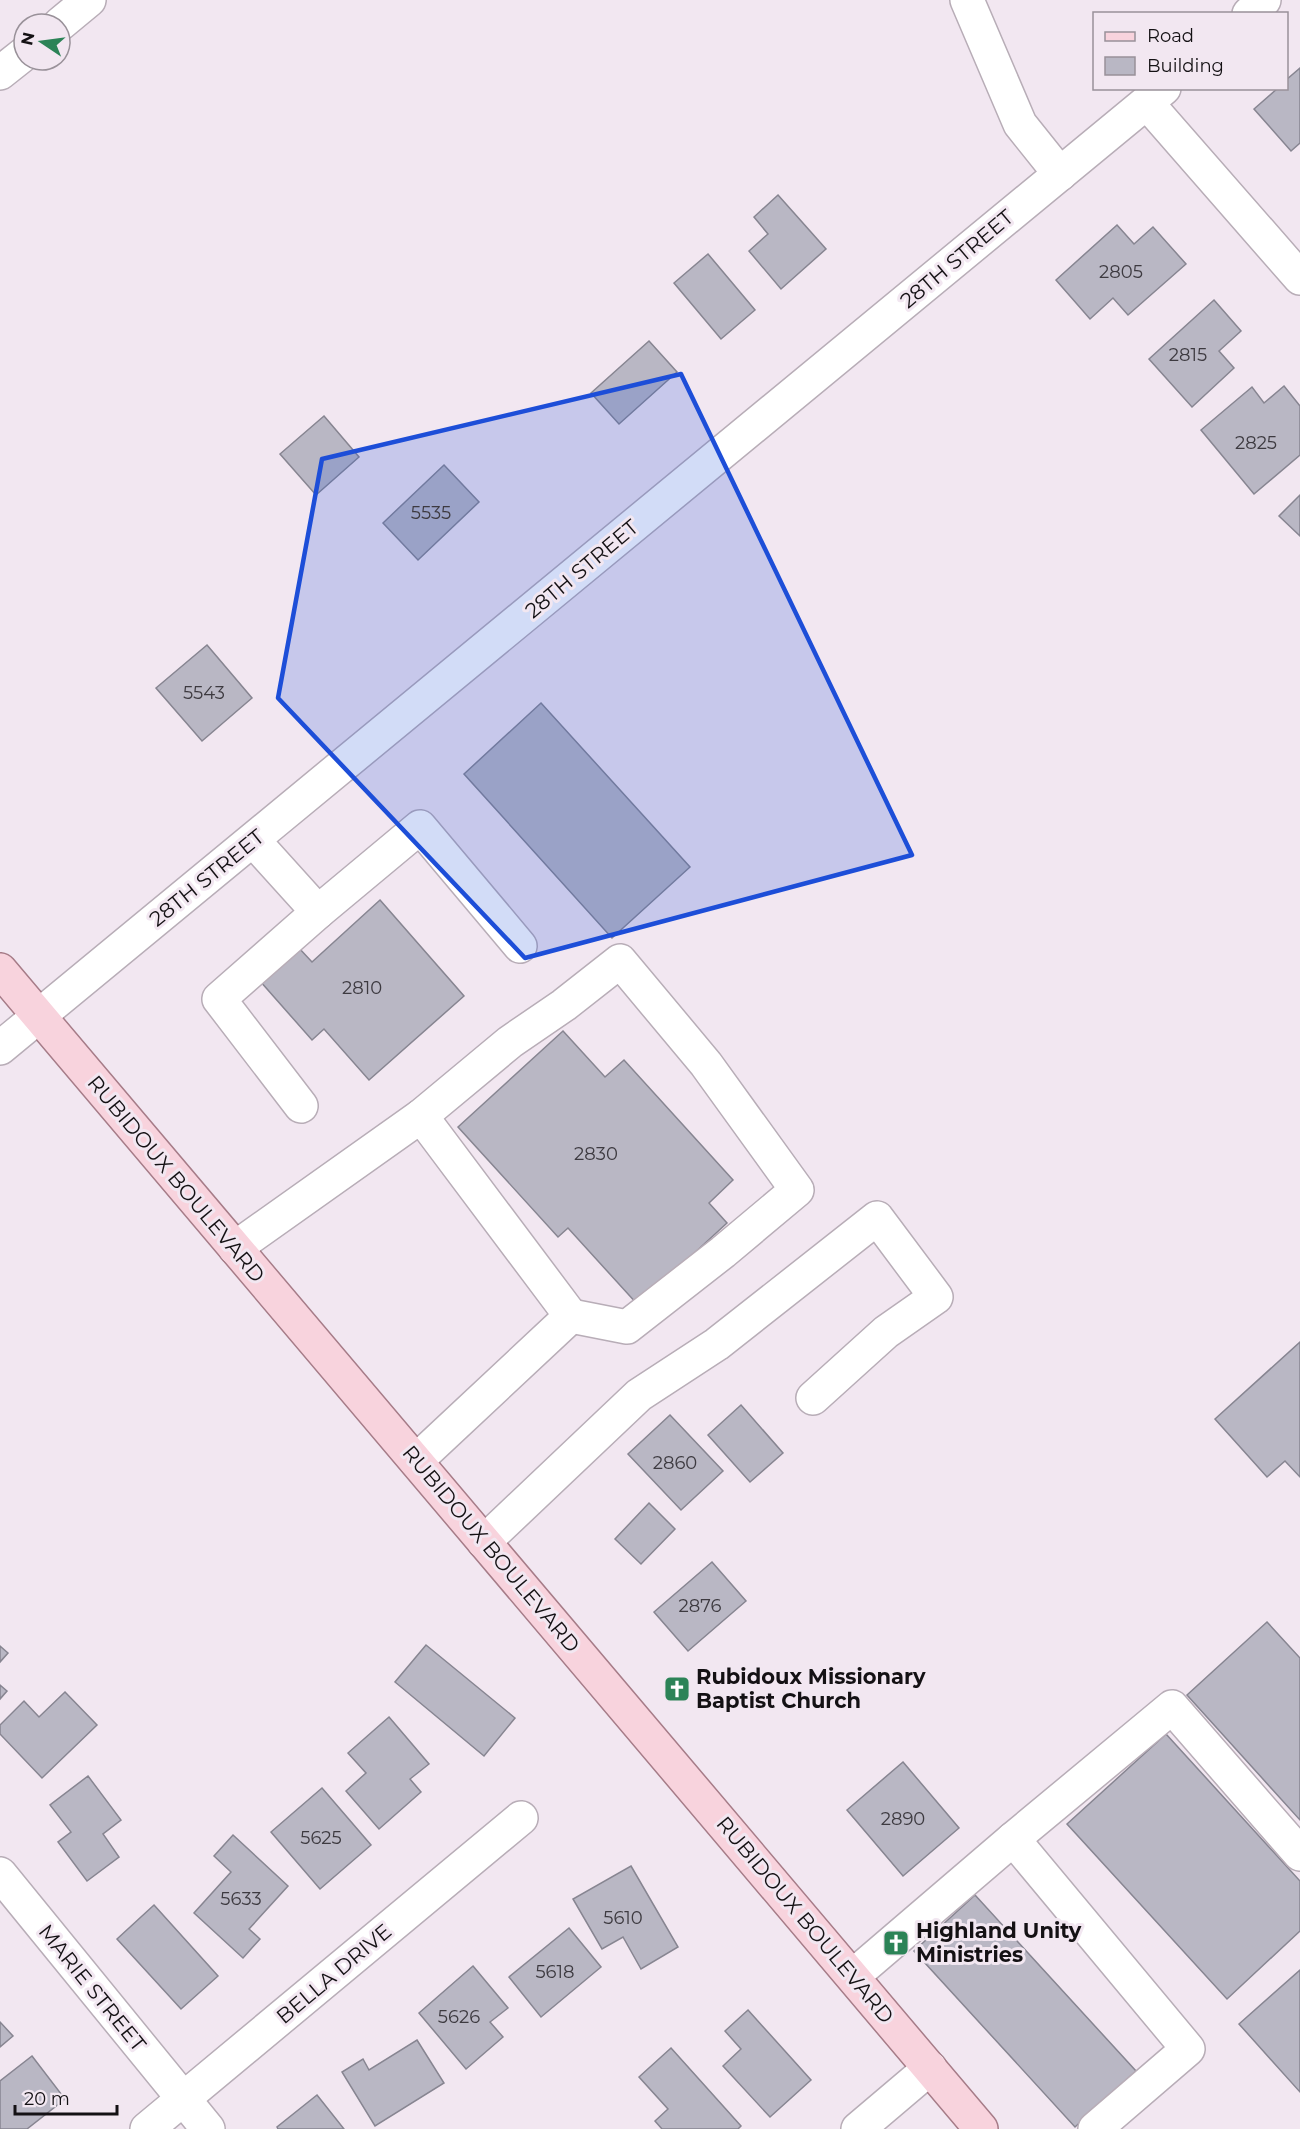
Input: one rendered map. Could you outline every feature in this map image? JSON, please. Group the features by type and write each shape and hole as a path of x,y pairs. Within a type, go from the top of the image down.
{"main road":[{"name":"RUBIDOUX BOULEVARD","path":"0,970 981,2129"}],"street":[{"path":"72,14 90,0"},
{"path":"967,0 1020,124 1060,174"},
{"path":"1251,12 1264,0"},
{"path":"0,73 12,64"},
{"path":"1155,96 1300,279"},
{"name":"28TH STREET","path":"0,1048 1155,96"},
{"path":"301,1106 219,999 420,827 520,946"},
{"path":"253,840 318,912"},
{"path":"235,1248 422,1116 510,1042 564,1005 620,961 706,1064 797,1190 723,1252 627,1327 571,1316 422,1116"},
{"path":"484,1542 639,1395 717,1344 877,1218 936,1297 886,1332 813,1398"},
{"path":"416,1461 571,1316"},
{"path":"853,1976 1172,1707 1300,1854"},
{"name":"BELLA DRIVE","path":"147,2129 521,1818"},
{"path":"1013,1839 1188,2049 1095,2129"},
{"name":"MARIE STREET","path":"0,1874 208,2129"},
{"path":"858,2129 930,2068"}],"highlighted area":[{"path":"681,374 912,855 525,958 278,698 322,459"}],"building":[{"path":"1300,68 1300,143 1291,151 1254,109 1276,90 1288,90 1288,78"},
{"path":"778,195 826,249 781,289 749,251 768,234 754,217"},
{"path":"1117,225 1134,244 1153,227 1186,264 1128,315 1113,298 1090,319 1056,280"},
{"path":"708,254 755,310 721,339 674,283"},
{"path":"1214,300 1241,331 1219,351 1234,368 1192,407 1149,359"},
{"path":"649,341 677,372 619,424 591,393"},
{"path":"1284,386 1300,406 1300,455 1254,494 1201,430 1252,387 1264,403"},
{"path":"324,416 359,457 316,495 280,454"},
{"path":"444,465 479,502 418,560 383,523"},
{"path":"1300,495 1300,536 1279,516"},
{"path":"207,645 252,698 202,741 156,688"},
{"path":"541,703 690,867 612,938 464,774"},
{"path":"380,900 464,996 369,1080 324,1029 312,1040 260,981 298,947 312,962"},
{"path":"563,1031 605,1077 624,1060 733,1180 709,1203 727,1223 638,1305 568,1228 558,1237 458,1127"},
{"path":"1300,1342 1300,1477 1285,1461 1267,1477 1215,1419"},
{"path":"741,1405 783,1453 750,1482 708,1435"},
{"path":"670,1415 723,1471 681,1510 628,1454"},
{"path":"649,1503 675,1529 641,1564 615,1539"},
{"path":"712,1562 746,1601 688,1651 654,1612"},
{"path":"1267,1622 1300,1658 1300,1820 1187,1695"},
{"path":"426,1645 515,1718 484,1756 395,1682"},
{"path":"0,1646 8,1653 0,1662"},
{"path":"0,1685 7,1691 0,1699"},
{"path":"65,1692 97,1725 42,1778 0,1734 0,1725 24,1701 39,1717"},
{"path":"389,1717 429,1764 410,1779 421,1792 379,1829 346,1791 366,1773 348,1753"},
{"path":"1166,1734 1300,1881 1300,1931 1227,1999 1067,1824"},
{"path":"903,1762 959,1828 903,1876 847,1810"},
{"path":"88,1776 121,1820 103,1834 119,1857 87,1881 58,1842 71,1832 50,1805"},
{"path":"322,1788 371,1845 320,1889 271,1832"},
{"path":"233,1835 288,1886 249,1929 260,1939 243,1958 194,1913 231,1872 214,1856"},
{"path":"631,1866 678,1947 641,1969 623,1937 602,1949 573,1899"},
{"path":"975,1895 1136,2071 1075,2127 914,1951"},
{"path":"154,1905 218,1976 181,2009 117,1939"},
{"path":"569,1928 601,1967 541,2017 509,1977"},
{"path":"473,1966 508,2008 490,2022 503,2037 466,2069 419,2013"},
{"path":"1300,1970 1300,2092 1239,2024"},
{"path":"748,2010 811,2080 770,2117 723,2066 741,2049 725,2031"},
{"path":"0,2022 13,2036 0,2047"},
{"path":"417,2040 444,2083 375,2126 342,2072 363,2059 369,2070"},
{"path":"671,2048 741,2126 738,2129 662,2129 655,2121 668,2109 639,2077"},
{"path":"32,2056 65,2099 27,2129 0,2129 0,2081"},
{"path":"317,2095 344,2129 278,2129 277,2127"}],"place":[{"name":"Rubidoux Missionary Baptist Church","path":"677,1689"},
{"name":"Highland Unity Ministries","path":"896,1943"}]}
